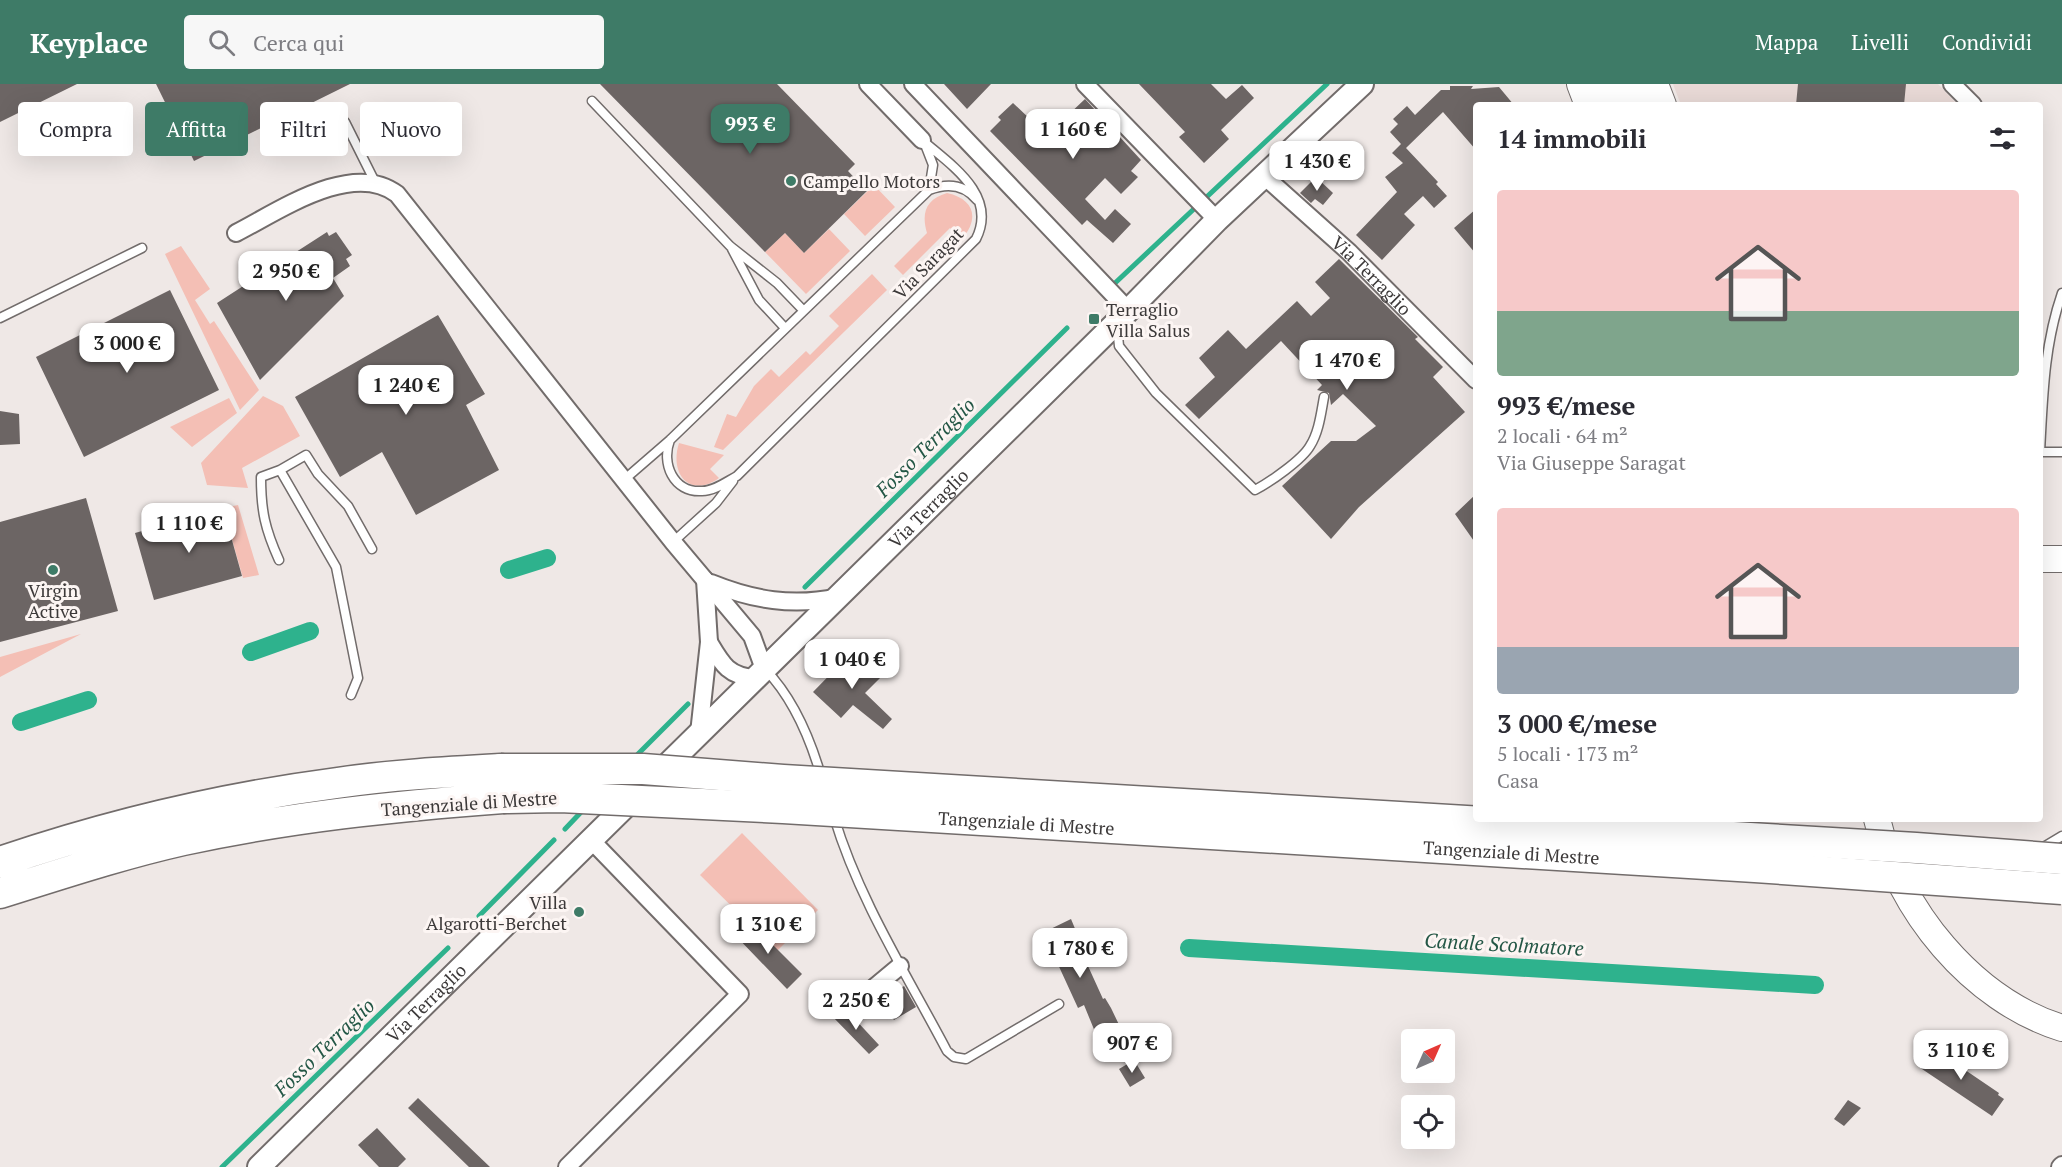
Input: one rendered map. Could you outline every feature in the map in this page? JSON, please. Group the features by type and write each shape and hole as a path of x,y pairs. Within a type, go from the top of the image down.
{"highway":[{"name":"Tangenziale di Mestre","path":"0,893 139,836 197,808 337,783 502,783 643,769 783,780 1473,821"},
{"name":"Tangenziale di Mestre","path":"502,783 560,797 772,807 1993,888 2062,889"},
{"name":"Tangenziale di Mestre","path":"1483,822 2062,860"},
{"path":"0,843 48,828 139,836"},
{"name":"Tangenziale di Mestre","path":"0,862 139,836"},
{"path":"0,910 68,888 139,836"}],"main road":[{"path":"1580,84 1587,102"},
{"path":"1607,84 1613,102"},
{"path":"1632,84 1640,102"},
{"path":"1655,84 1662,102"},
{"name":"Via Terraglio","path":"260,1167 1122,316 1213,216 1263,175 1357,85"},
{"path":"2043,559 2062,559"},
{"path":"1878,822 1902,886 1920,917 1940,941 1973,974 2000,996 2033,1017 2062,1028"}],"street":[{"path":"868,84 922,140"},
{"path":"913,84 1122,316"},
{"path":"1084,84 1213,216"},
{"path":"1952,84 1970,102"},
{"name":"Via Terraglio","path":"1263,175 1348,252 1473,377"},
{"path":"236,233 321,191 342,184 375,182 397,194 673,542 752,636 759,674 740,677 728,669 710,642"},
{"path":"705,580 759,599 814,602 838,597"},
{"path":"699,733 710,642 705,580"},
{"path":"567,1167 740,994 591,840"},
{"path":"852,1006 900,966"}],"lane":[{"path":"592,101 730,246 777,282 803,310"},
{"path":"348,128 375,182"},
{"path":"922,140 933,165 928,190"},
{"path":"922,140 969,182 980,204"},
{"path":"625,479 670,440 928,190 954,185 966,189 980,204"},
{"name":"Via Saragat","path":"670,440 665,462 668,470 689,489 710,490 737,476 976,239 981,228 980,204"},
{"path":"730,246 759,300 785,328"},
{"path":"0,318 142,248"},
{"path":"2043,388 2044,366 2053,318 2062,293"},
{"path":"1122,316 1119,346 1156,393 1255,490 1267,484 1310,448 1318,428 1324,397"},
{"path":"2043,452 2062,452"},
{"path":"279,561 264,527 261,477 280,470 306,455 318,474 348,506 372,549"},
{"path":"280,470 336,567 358,678 351,695"},
{"path":"673,542 716,503 737,476"},
{"path":"759,674 786,697 811,740 840,840 883,936 947,1051 954,1057 966,1059 1059,1004"},
{"path":"2030,857 2062,836"}],"shaded area":[{"path":"1673,84 1938,84 1955,102 1680,102"},
{"path":"874,185 895,207 865,236 844,214"},
{"path":"947,193 963,200 971,210 971,224 968,231 962,239 950,228 903,275 894,266 927,233 925,213 930,203"},
{"path":"829,229 850,251 806,294 765,252 785,233 804,253"},
{"path":"181,246 210,289 195,300 210,324 214,321 259,390 240,410 165,254"},
{"path":"872,274 887,290 723,450 714,447 727,414 736,417 754,386 771,369 779,377 806,351 810,355 839,326 829,316"},
{"path":"263,396 283,406 300,436 242,468 248,488 207,485 201,463"},
{"path":"229,398 237,413 192,447 170,427"},
{"path":"679,443 724,455 710,469 719,478 709,484 699,486 684,480 677,464"},
{"path":"238,505 259,575 243,578 223,508"},
{"path":"81,634 0,677 0,657"},
{"path":"742,833 818,910 777,951 700,875"}],"building":[{"path":"0,84 77,84 41,102 18,102 18,113 0,122"},
{"path":"156,84 350,84 314,102 260,102 260,128 248,134 248,102 165,102"},
{"path":"600,84 777,84 855,164 848,171 867,191 804,253 785,233 765,252"},
{"path":"944,84 991,84 967,109"},
{"path":"1139,84 1211,84 1226,99 1242,85 1254,98 1221,130 1229,139 1204,163 1179,137 1185,132"},
{"path":"1798,84 1906,84 1904,102 1796,102"},
{"path":"1450,86 1473,86 1471,89 1499,87 1512,102 1473,102 1473,147 1443,112 1406,148 1438,182 1436,184 1447,196 1434,208 1423,196 1404,214 1415,225 1382,260 1356,235 1397,192 1385,177 1403,163 1392,153 1401,144 1390,132 1398,124 1393,119 1407,106 1415,115 1441,90 1450,90"},
{"path":"1085,99 1141,160 1131,171 1138,177 1121,194 1105,178 1085,199 1105,220 1115,209 1131,224 1113,243 1087,220 1082,225 990,131 1001,120 998,117 1013,103 1047,135"},
{"path":"192,156 204,156 194,161"},
{"path":"1316,177 1333,193 1323,205 1315,199 1311,203 1300,193"},
{"path":"1473,212 1473,250 1454,228"},
{"path":"327,232 329,236 336,232 352,255 346,259 350,266 333,278 344,296 260,380 217,303"},
{"path":"1339,259 1418,337 1415,339 1443,367 1433,377 1465,412 1359,507 1331,539 1282,486 1331,441 1356,441 1376,426 1343,394 1331,405 1329,393 1317,390 1322,385 1281,341 1199,419 1185,405 1215,377 1199,358 1228,330 1246,349 1297,301 1311,316 1330,298 1315,282"},
{"path":"170,290 219,390 84,457 36,357"},
{"path":"438,315 485,394 466,405 499,470 416,515 382,452 340,477 295,397"},
{"path":"0,411 19,414 20,444 0,445"},
{"path":"1473,497 1473,540 1455,514"},
{"name":"Virgin Active","path":"86,498 118,611 0,642 0,522"},
{"path":"223,508 242,576 154,600 135,533"},
{"path":"853,651 880,678 865,693 892,719 883,729 853,705 841,718 813,692"},
{"path":"1071,919 1076,931 1073,933 1103,999 1105,998 1111,1008 1123,1033 1100,1044 1084,1005 1078,1008 1050,947 1041,952 1034,937"},
{"path":"748,920 802,974 787,989 734,934"},
{"path":"904,986 916,1007 894,1020 880,1002"},
{"path":"842,1006 844,1013 852,1016 879,1045 869,1054 832,1016"},
{"path":"1934,1044 1949,1055 1946,1057 1999,1093 1998,1095 2004,1099 1992,1116 1919,1067"},
{"path":"1134,1060 1145,1078 1130,1087 1119,1069"},
{"path":"418,1098 490,1167 469,1167 408,1108"},
{"path":"1848,1100 1861,1108 1844,1126 1834,1119"},
{"path":"377,1128 406,1159 398,1167 379,1167 358,1145"}],"waterway":[{"name":"Fosso Terraglio","path":"1114,284 1327,84"},
{"name":"Fosso Terraglio","path":"805,587 1067,328"},
{"name":"Canale Scolmatore","path":"509,570 547,558"},
{"name":"Canale Scolmatore","path":"251,652 310,631"},
{"name":"Canale Scolmatore","path":"21,722 88,700"},
{"name":"Fosso Terraglio","path":"634,758 688,704"},
{"name":"Fosso Terraglio","path":"565,829 585,808"},
{"name":"Fosso Terraglio","path":"479,916 554,840"},
{"name":"Fosso Terraglio","path":"222,1167 448,948"},
{"name":"Canale Scolmatore","path":"1189,948 1815,985"}],"place":[{"name":"Campello Motors","path":"791,181"},
{"name":"Terraglio Villa Salus","path":"1094,319"},
{"name":"Virgin Active","path":"53,570"},
{"name":"Villa Algarotti-Berchet","path":"579,912"}]}
